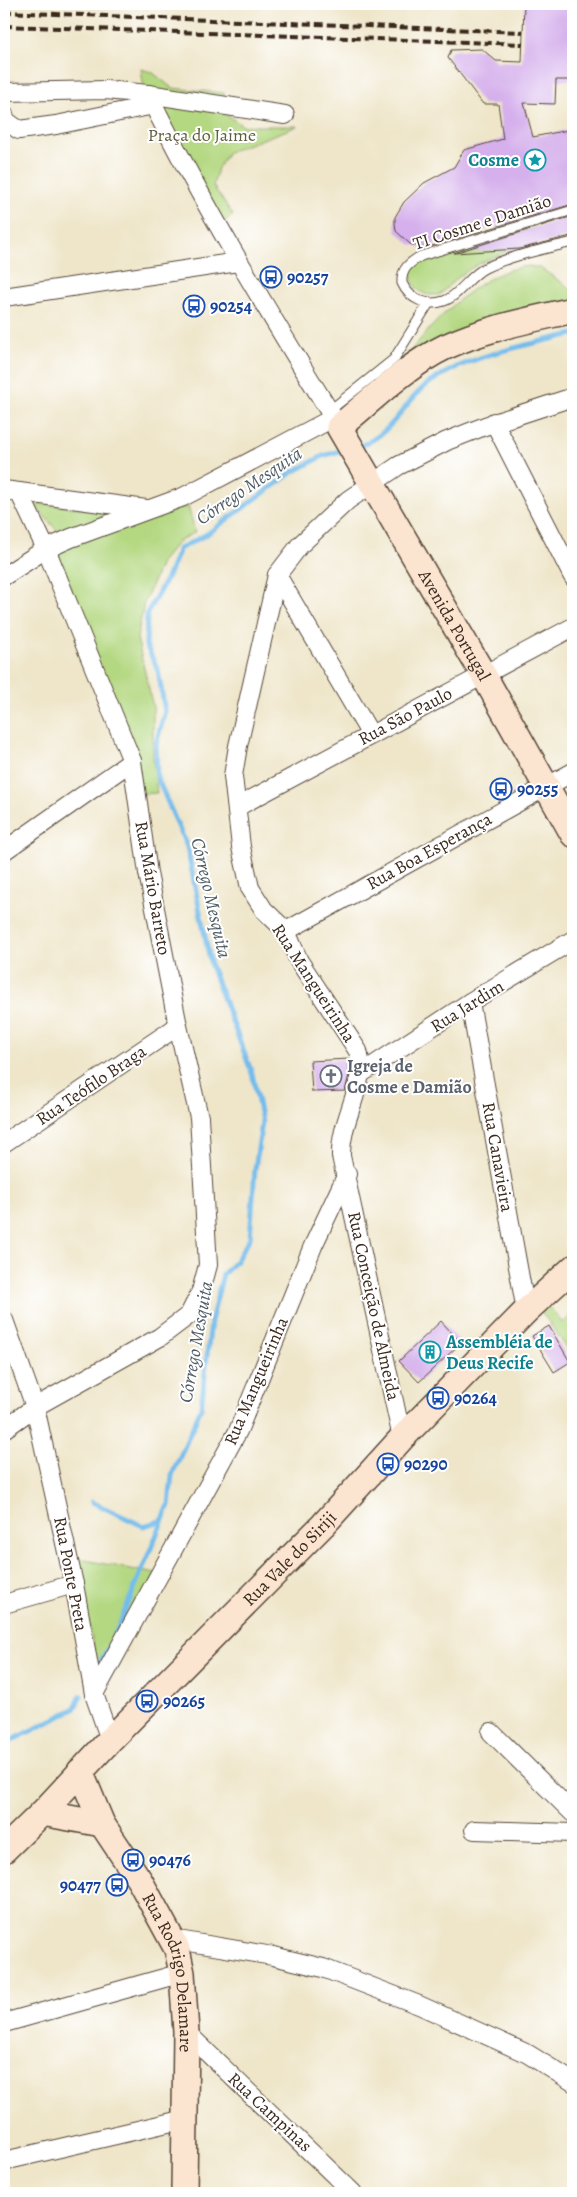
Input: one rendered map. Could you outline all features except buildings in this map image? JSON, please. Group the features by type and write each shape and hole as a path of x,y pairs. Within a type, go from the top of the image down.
{"street":[{"path":"4,92 106,90 151,99 284,115"},
{"path":"4,114 6,120 18,130 65,123 151,99"},
{"path":"151,99 238,262 341,432"},
{"path":"4,297 238,262"},
{"path":"4,576 46,549 341,432 403,374 444,348 490,330 573,310"},
{"name":"Rua Mangueirinha","path":"362,1073 358,1051 299,961 286,931 264,910 250,888 241,847 233,776 238,746 277,575 300,545 348,500 398,466 447,441 494,422 573,397"},
{"path":"494,422 573,577"},
{"name":"Avenida Portugal","path":"341,432 548,786 573,834"},
{"path":"12,491 149,509"},
{"name":"Rua Mário Barreto","path":"12,491 46,549 132,762 148,873 178,1026 199,1117 208,1265 202,1291 189,1315 160,1337 35,1407"},
{"path":"277,575 371,735"},
{"name":"Rua São Paulo","path":"237,807 573,627"},
{"path":"4,851 132,762"},
{"name":"Rua Boa Esperança","path":"286,931 573,772"},
{"name":"Rua Jardim","path":"362,1073 470,1002 573,940"},
{"name":"Rua Canavieira","path":"470,1002 526,1311"},
{"name":"Rua Teófilo Braga","path":"4,1143 178,1026"},
{"path":"347,1174 341,1156 342,1136 362,1073"},
{"name":"Rua Mangueirinha","path":"94,1694 238,1432 313,1246 347,1174"},
{"name":"Rua Conceição de Almeida","path":"347,1174 402,1438"},
{"name":"Rua Vale do Siriji","path":"4,1850 42,1814 110,1740 323,1525 402,1438 526,1311 573,1268"},
{"path":"4,1320 35,1407 4,1429"},
{"name":"Rua Ponte Preta","path":"35,1407 74,1584 94,1694 110,1740"},
{"path":"4,1604 74,1584"},
{"path":"491,1732 573,1813"},
{"name":"Rua Rodrigo Delamare","path":"80,1772 102,1824 140,1881 172,1939 182,1973 186,2032 184,2193"},
{"path":"42,1814 102,1824"},
{"path":"474,1830 573,1832"},
{"path":"172,1939 273,1956 323,1968 419,2005 528,2054 573,2082"},
{"path":"4,2023 182,1973"},
{"name":"Rua Campinas","path":"186,2032 353,2193"},
{"path":"4,2161 185,2120"}],"lane":[{"name":"TI Cosme e Damião","path":"429,303 416,298 404,289 401,277 410,262 421,256 573,210"},
{"path":"341,432 394,359 429,303 445,301 484,269 532,252 573,242"}],"green space":[{"name":"Praça do Jaime","path":"141,69 152,72 172,88 224,93 223,112 243,126 298,126 228,152 218,168 213,186 233,215 219,226 145,96"},
{"path":"573,218 573,235 519,248 485,261 454,280 441,294 428,295 415,286 411,275 411,268 425,257"},
{"path":"529,266 540,268 573,290 573,302 400,364 441,317 474,289 510,270"},
{"path":"33,503 119,512 60,534"},
{"path":"188,506 195,532 178,542 162,561 144,603 137,638 153,707 153,757 157,793 140,794 57,549"},
{"path":"547,1305 563,1323 573,1313 573,1357 541,1311"},
{"path":"75,1558 156,1574 99,1673"}],"waterway":[{"name":"Córrego Mesquita","path":"359,446 380,435 420,391 445,373 498,352 573,334"},
{"name":"Córrego Mesquita","path":"100,1662 112,1642 169,1505 172,1475 201,1408 211,1321 223,1274 236,1261 250,1238 255,1169 262,1122 252,1073 211,966 187,847 157,777 156,744 165,711 158,670 146,645 147,613 168,576 179,549 207,534 291,473 323,456 343,450"},
{"path":"92,1502 143,1526 161,1521"},
{"path":"4,1748 9,1742 74,1709 81,1696"}],"railway":[{"path":"4,12 523,32"},
{"path":"4,26 523,44"}],"place":[{"name":"Cosme","path":"535,160"},
{"name":"90257","path":"271,277"},
{"name":"90254","path":"194,306"},
{"name":"90255","path":"501,789"},
{"name":"Igreja de Cosme e Damião","path":"331,1076"},
{"name":"Assembléia de Deus Recife","path":"430,1352"},
{"name":"90264","path":"438,1398"},
{"name":"90290","path":"388,1464"},
{"name":"90265","path":"147,1701"},
{"name":"90476","path":"133,1860"},
{"name":"90477","path":"117,1885"}]}
